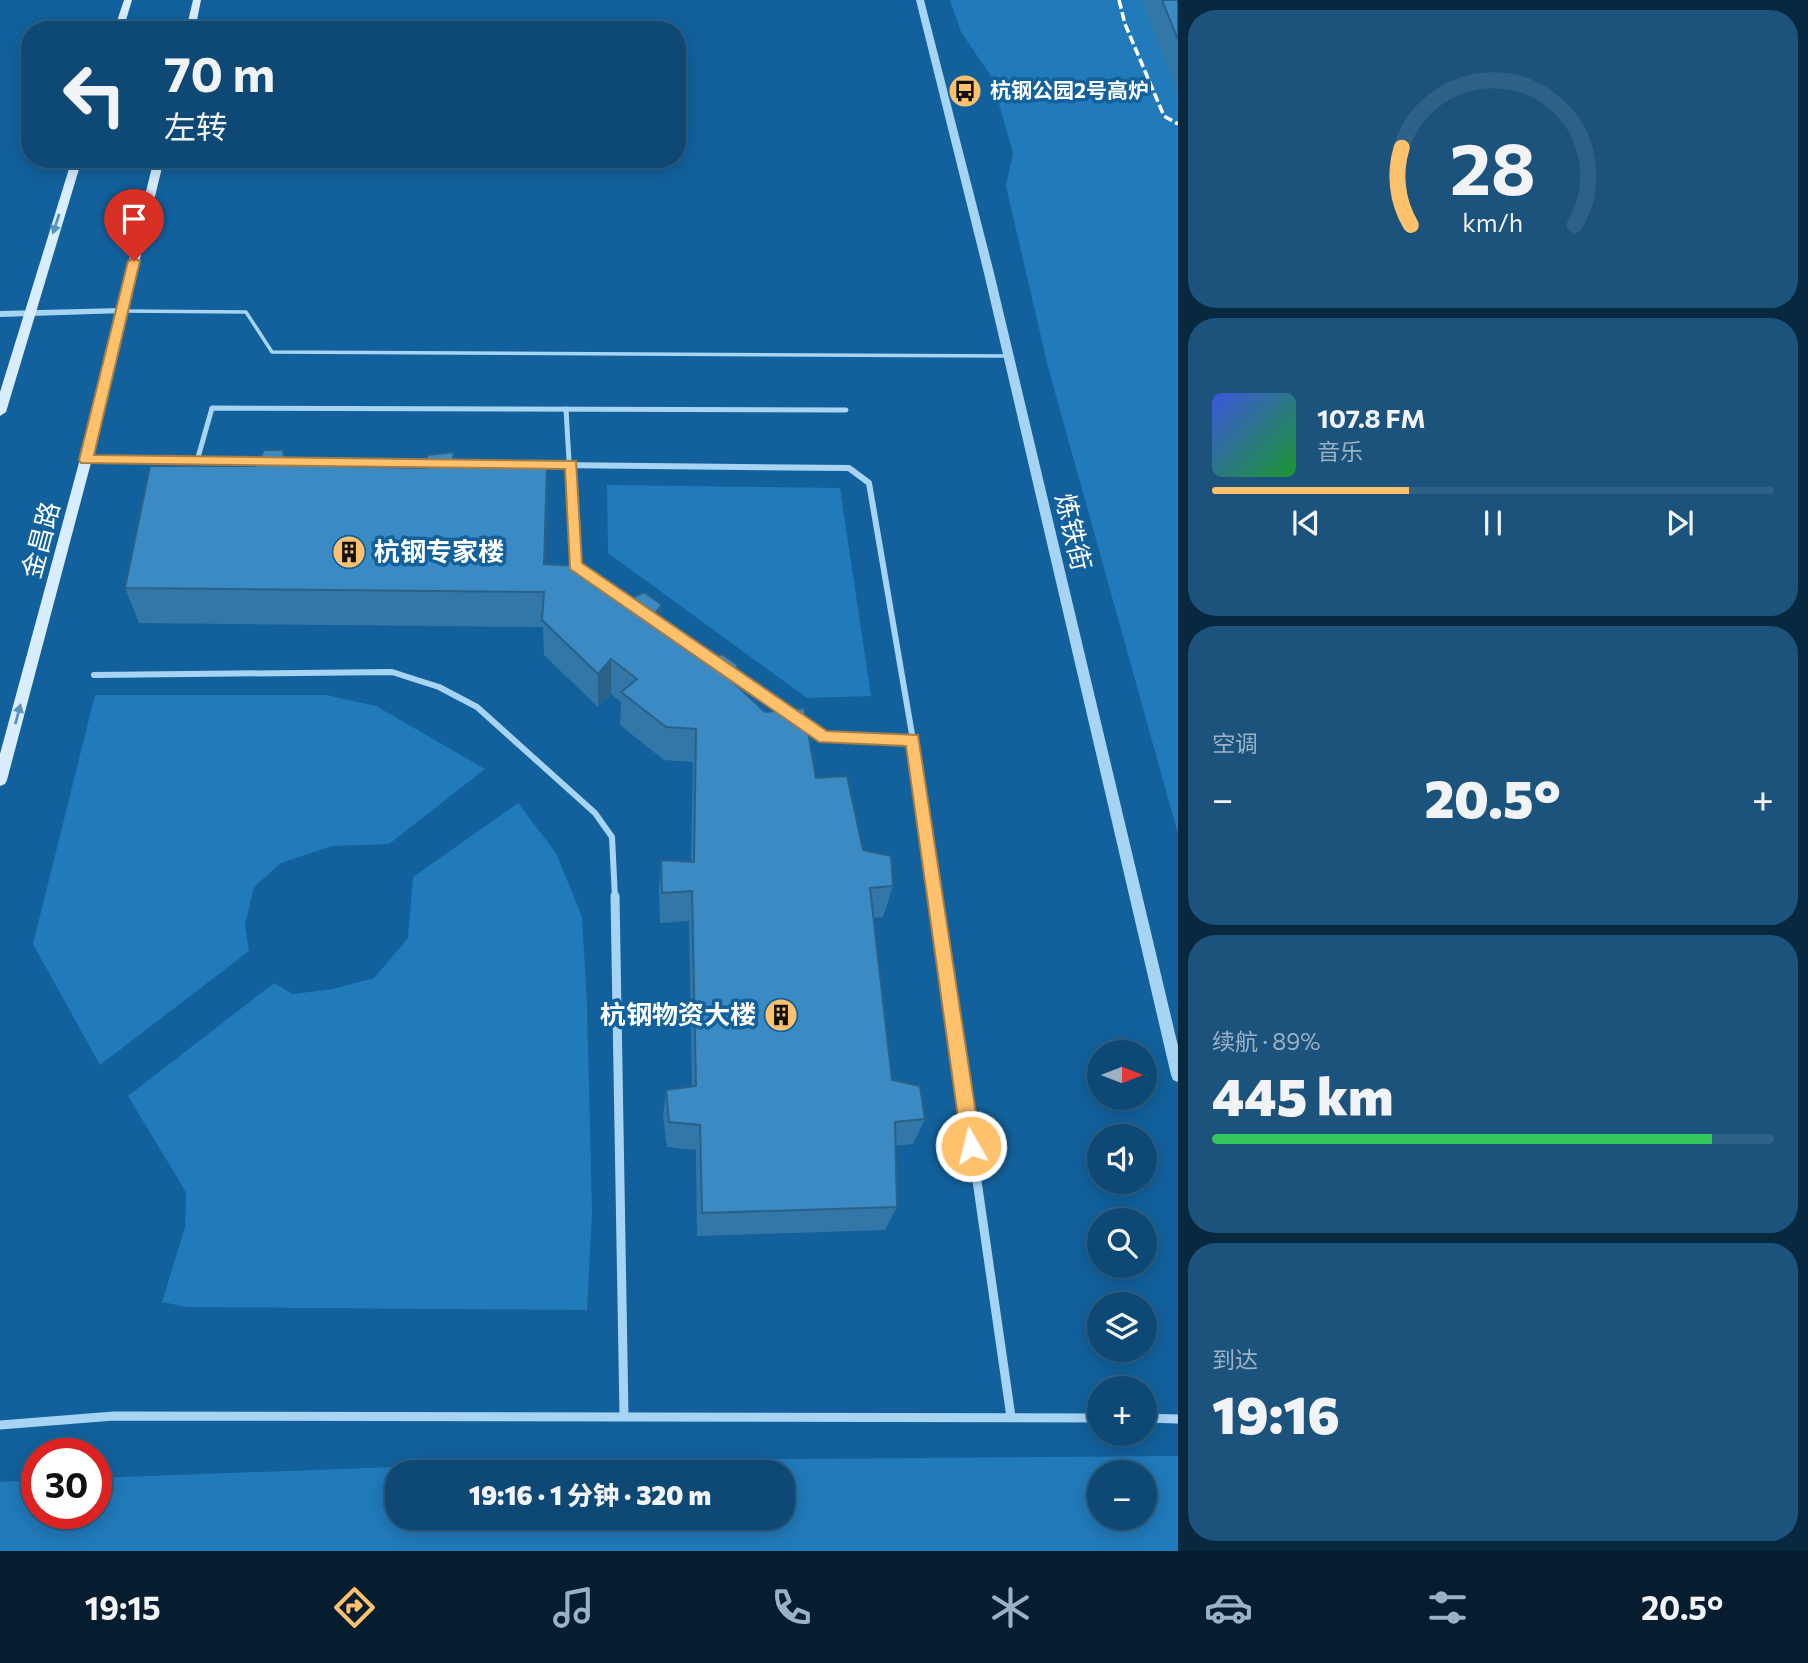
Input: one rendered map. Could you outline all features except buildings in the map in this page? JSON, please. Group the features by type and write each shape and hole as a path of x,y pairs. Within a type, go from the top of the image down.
{"main road":[{"path":"121,21 128,0"},
{"path":"192,21 197,0"},
{"path":"0,412 27,314 74,168"},
{"name":"金昌路","path":"0,780 86,460 157,168"}],"street":[{"name":"炼铁街","path":"920,0 1008,356 1178,1075"},
{"path":"0,314 122,312"},
{"path":"86,460 849,468 869,483 913,740 1010,1417"},
{"path":"94,676 392,671 439,687 477,708 595,813 612,837 616,887 625,1416"},
{"path":"0,1425 114,1416 1087,1418"},
{"path":"1157,1419 1178,1419"}],"lane":[{"path":"122,312 246,312 272,352 1008,356"},
{"path":"197,461 212,408 846,410"},
{"path":"566,409 575,565 824,737 913,740"}],"shaded area":[{"path":"950,0 1178,0 1178,834 1048,367 1006,186 1013,153 991,76 961,32"},
{"path":"607,485 840,488 871,696 807,698 608,553"},
{"path":"95,695 326,695 376,706 485,769 389,844 332,846 281,863 254,887 245,925 249,951 100,1065 33,944"},
{"path":"518,803 556,853 582,917 592,1211 587,1310 187,1307 162,1302 185,1227 186,1192 128,1096 274,983 293,994 333,989 374,978 408,938 413,877"},
{"path":"1178,1456 1178,1551 0,1551 0,1482 21,1481 21,1529 112,1529 112,1477 385,1467 385,1530 795,1530 795,1460 682,1460"}],"railway":[{"path":"1119,0 1125,24 1164,116 1178,124"}],"place":[{"name":"杭钢公园2号高炉","path":"965,91"},
{"name":"杭钢专家楼","path":"349,552"},
{"name":"杭钢物资大楼","path":"781,1015"}],"route":[{"path":"134,261 86,460 571,465 575,565 824,737 913,740 971,1146"}]}
